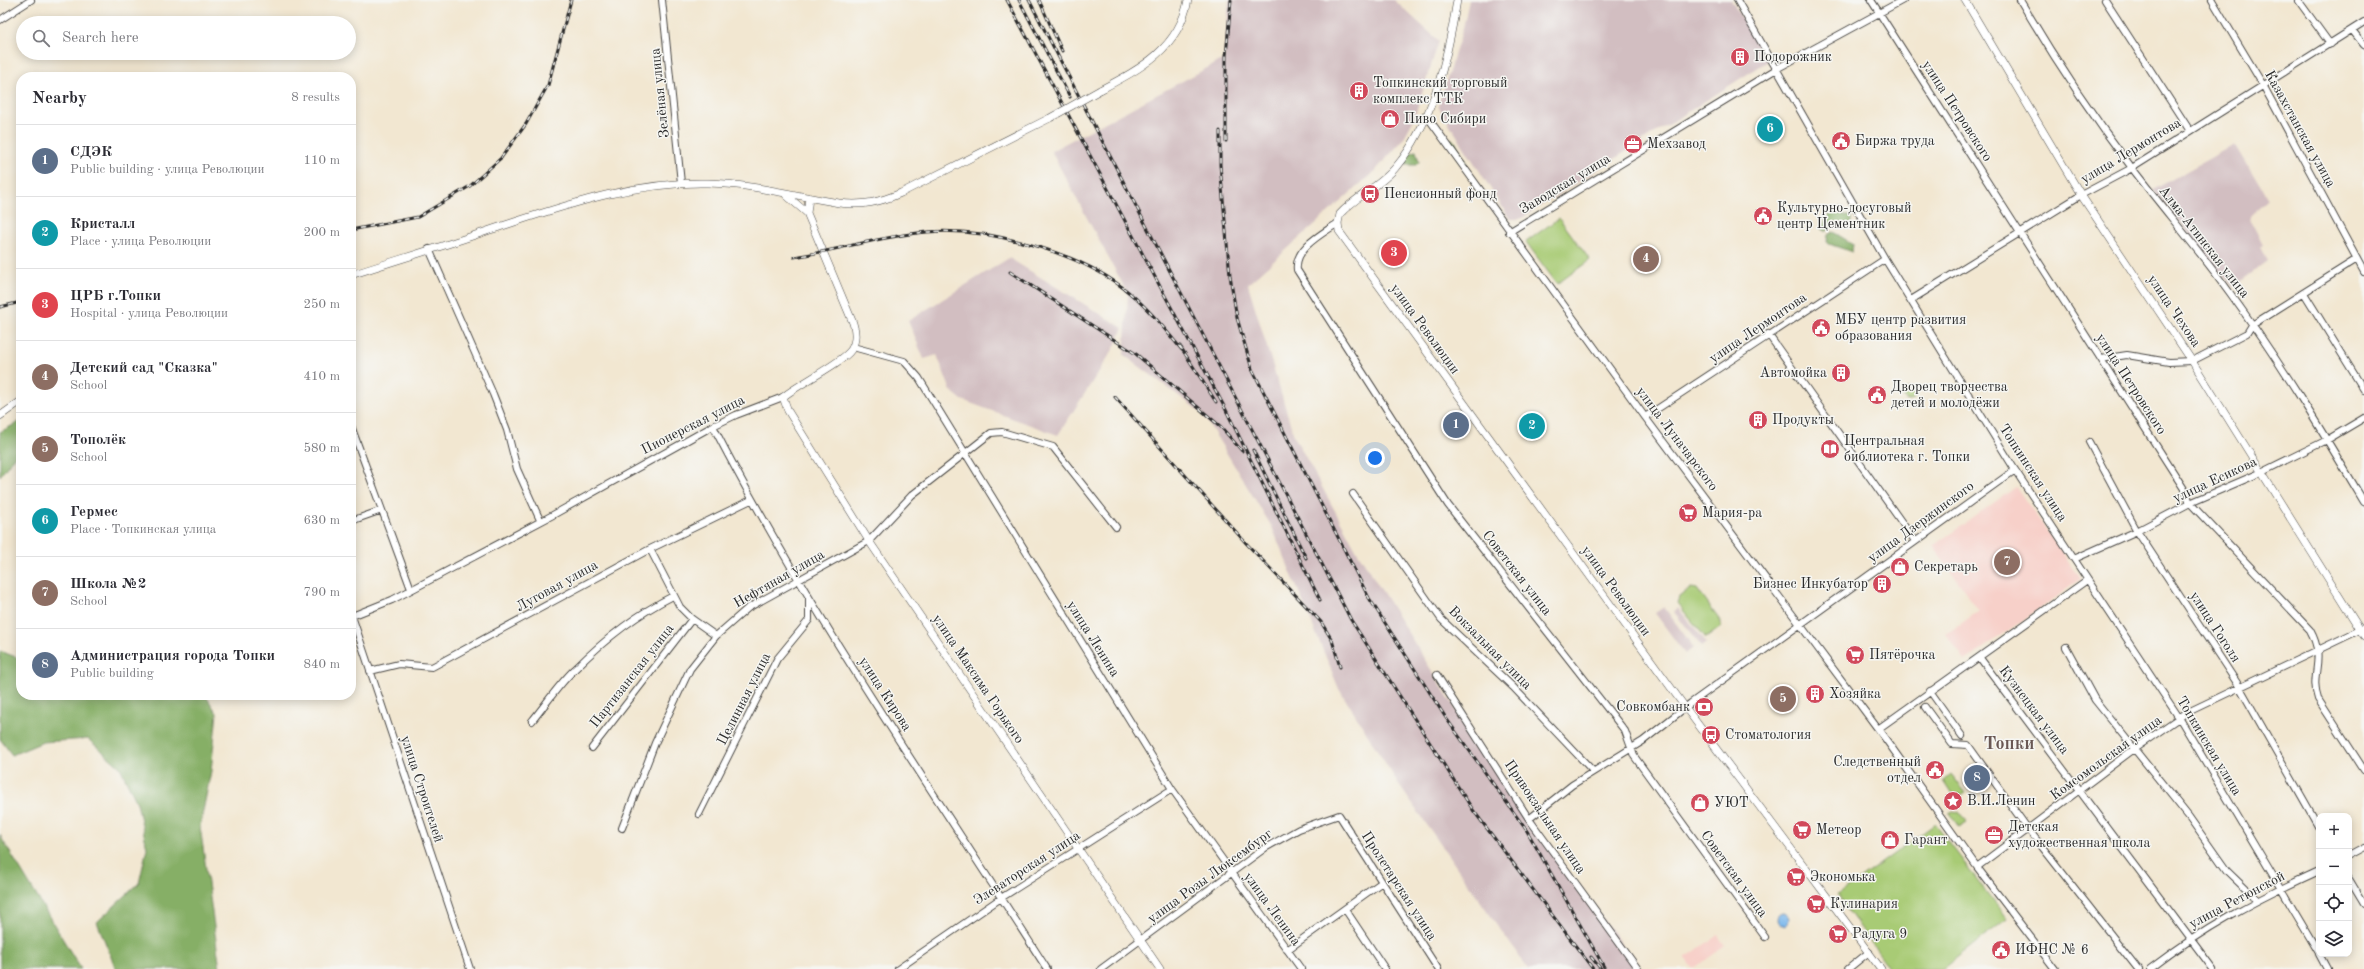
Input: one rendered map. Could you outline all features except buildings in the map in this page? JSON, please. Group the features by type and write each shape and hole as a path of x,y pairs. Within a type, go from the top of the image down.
{"street":[{"path":"0,20 31,0"},
{"name":"Зелёная улица","path":"662,0 681,183"},
{"path":"356,273 616,191 681,183 728,184 853,205 876,202 902,193 1050,118 1137,70 1159,54 1169,43 1179,25 1188,0"},
{"path":"1338,223 1343,211 1396,168 1409,150 1426,115 1447,47 1456,0"},
{"name":"Топкинская улица","path":"1737,0 1778,68 1885,259 2015,470 2180,719 2316,949"},
{"name":"улица Петровского","path":"1871,0 2022,233 2186,492 2190,503 2310,630 2318,649 2315,690 2318,699 2364,770"},
{"name":"Заводская улица","path":"1509,232 1778,68 1880,14 1903,0"},
{"name":"улица Чехова","path":"1965,0 2081,195 2192,361 2260,473 2363,632"},
{"name":"Алма-Атинская улица","path":"2020,0 2054,58 2132,168 2230,293 2252,325 2328,440 2364,502"},
{"path":"2104,0 2190,131"},
{"name":"Казахстанская улица","path":"2212,0 2263,84 2364,272"},
{"path":"2298,0 2330,44"},
{"name":"улица Лермонтова","path":"1911,300 2022,233 2081,195 2132,168 2263,84 2364,22"},
{"path":"2352,30 2364,45"},
{"name":"улица Луначарского","path":"1426,115 1509,232 1645,417 1799,626 1878,729 1977,867 2055,969"},
{"path":"784,194 807,213 853,323 855,335 853,347"},
{"path":"807,213 809,198"},
{"name":"улица Революции","path":"1338,223 1341,236 1685,708 1881,969"},
{"name":"Советская улица","path":"1338,223 1325,231 1300,253 1297,262 1297,270 1448,505 1625,732 1632,747 1634,756 1765,937"},
{"path":"429,249 490,387 507,430 517,469 540,520"},
{"name":"улица Лермонтова","path":"1645,417 1768,334 1885,259"},
{"path":"2101,359 2126,355 2169,362 2192,361 2247,333 2252,325 2357,260"},
{"path":"2304,293 2364,390"},
{"path":"1768,334 1915,541"},
{"name":"Пионерская улица","path":"356,614 392,600 540,520 551,516 713,426 736,415 783,397 804,381 843,358 853,347"},
{"name":"улица Ленина","path":"853,347 897,359 909,364 1172,789 1231,874 1301,969"},
{"name":"улица Максима Горького","path":"783,397 792,419 869,541 1140,942 1160,969"},
{"path":"0,416 16,405"},
{"name":"улица Есикова","path":"2074,559 2137,531 2190,503 2260,473 2328,440 2364,418"},
{"name":"улица Кирова","path":"713,426 751,500 809,598 1047,969"},
{"name":"Нефтяная улица","path":"622,828 655,743 687,675 696,660 716,636 748,608 869,541 912,495 964,452 991,433 997,431 1053,446 1116,528"},
{"path":"356,440 411,589"},
{"name":"улица Гоголя","path":"2089,442 2137,531 2239,686 2316,822"},
{"name":"улица Дзержинского","path":"1529,819 1593,771 1632,747 2015,470"},
{"name":"Вокзальная улица","path":"1353,494 1441,619 1512,687 1593,771"},
{"name":"Луговая улица","path":"370,671 399,664 432,667 650,549 751,500"},
{"path":"356,519 382,510"},
{"path":"650,549 674,596 692,619 716,636"},
{"path":"1878,729 1930,691 1980,658 2087,580"},
{"path":"532,721 574,670 598,647 653,606 674,596"},
{"name":"Целинная улица","path":"699,814 777,659 809,620 809,598"},
{"name":"Партизанская улица","path":"592,748 692,619"},
{"name":"улица Строителей","path":"356,628 470,969"},
{"name":"Комсомольская улица","path":"1977,867 2081,791 2134,749 2180,719 2186,713 2318,649 2363,632"},
{"path":"2066,647 2095,700 2189,817 2227,871 2257,900"},
{"name":"Кузнецкая улица","path":"1980,658 2213,969"},
{"name":"Привокзальная улица","path":"1437,675 1529,819 1638,969"},
{"path":"1930,691 1962,736"},
{"path":"1925,707 1952,744 1968,745 2028,829 2138,969"},
{"name":"Элеваторская улица","path":"901,968 1001,898 1172,789"},
{"name":"улица Розы Люксембург","path":"1101,969 1140,942 1265,848 1299,829 1339,815"},
{"name":"Пролетарская улица","path":"1339,815 1438,969"},
{"path":"2352,854 2364,848"},
{"name":"улица Ретюнской","path":"2150,969 2190,939 2257,900 2316,872"},
{"path":"1287,950 1382,882"},
{"path":"2352,884 2364,904"},
{"path":"1345,909 1385,969"},
{"path":"1848,969 1869,952"},
{"name":"Топкинская улица","path":"2321,957 2327,969"}],"shaded area":[{"path":"1229,0 1394,0 1439,41 1413,121 1402,141 1376,170 1248,284 1294,436 1357,551 1498,777 1640,969 1528,969 1401,788 1339,689 1272,527 1202,413 1124,355 1128,294 1051,151 1224,59"},
{"path":"1469,0 1731,0 1768,61 1520,219 1510,219 1438,106 1463,28"},
{"path":"2235,144 2268,199 2249,218 2263,244 2261,246 2268,261 2233,287 2153,190"},
{"path":"1009,258 1123,328 1114,348 1058,435 962,400 951,391 937,355 924,359 908,321"},
{"path":"2016,487 2081,579 1965,661 1946,634 1979,611 1933,546"},
{"path":"1664,607 1694,648 1685,654 1655,613"},
{"path":"1678,608 1706,642 1701,646 1674,612"},
{"path":"1718,935 1725,946 1693,969 1685,958"}],"green space":[{"path":"1451,138 1456,143 1467,165 1465,165 1451,145"},
{"path":"1416,151 1419,162 1416,165 1406,165 1405,158 1411,152"},
{"path":"1843,207 1843,216 1852,216 1852,222 1848,226 1834,226 1826,232 1821,229 1828,215"},
{"path":"1559,218 1590,260 1557,284 1526,242"},
{"path":"1833,232 1853,244 1852,252 1832,245 1827,241 1828,235"},
{"path":"1907,389 1911,389 1915,395 1911,401 1907,401 1903,397 1903,393"},
{"path":"16,424 16,455 0,476 0,432"},
{"path":"1691,588 1697,589 1721,622 1721,627 1706,638 1677,603 1679,597"},
{"path":"0,651 16,657 16,700 208,700 217,713 211,771 200,826 220,969 116,969 97,922 139,883 147,848 137,803 120,767 88,739 43,742 12,755 0,739"},
{"path":"1951,774 1965,792 1962,794 1953,794 1944,780"},
{"path":"1953,811 1959,812 1967,822 1959,827 1949,813"},
{"path":"1935,824 2007,919 1942,969 1890,969 1837,895"},
{"path":"0,835 2,839 81,969 0,969"}],"water":[{"path":"1785,913 1788,914 1788,924 1781,925 1778,924 1777,917 1778,914"}],"railway":[{"path":"356,229 418,217 470,186 501,158 526,124 548,85 571,0"},
{"path":"1007,0 1226,410 1320,600"},
{"path":"1019,0 1070,97"},
{"path":"1029,0 1351,620 1473,810 1593,969"},
{"path":"1039,0 1062,51"},
{"path":"1226,141 1226,56 1231,0"},
{"path":"1220,131 1220,165 1230,276 1237,318 1252,369 1369,598 1446,718 1527,831 1604,967"},
{"path":"794,257 877,240 927,232 950,231 976,233 1029,244 1055,252 1080,263 1103,274 1122,287 1146,309 1182,350"},
{"path":"1010,272 1136,354 1221,427 1242,451"},
{"path":"0,307 16,303"},
{"path":"1180,346 1216,402"},
{"path":"1115,397 1246,543 1321,622 1332,640 1340,667"},
{"path":"1253,450 1306,558"},
{"path":"1591,957 1601,969"}],"place":[{"name":"Подорожник","path":"1740,57"},
{"name":"Топкинский торговый комплекс ТТК","path":"1359,91"},
{"name":"Пиво Сибири","path":"1390,119"},
{"name":"Гермес","path":"1770,129"},
{"name":"Биржа труда","path":"1841,141"},
{"name":"Мехзавод","path":"1633,144"},
{"name":"Пенсионный фонд","path":"1370,194"},
{"name":"Культурно-досуговый центр Цементник","path":"1763,216"},
{"name":"ЦРБ г.Топки","path":"1394,253"},
{"name":"Детский сад \"Сказка\"","path":"1646,259"},
{"name":"МБУ центр развития образования","path":"1821,328"},
{"name":"Автомойка","path":"1841,373"},
{"name":"Дворец творчества детей и молодёжи","path":"1877,395"},
{"name":"Продукты","path":"1758,420"},
{"name":"СДЭК","path":"1456,425"},
{"name":"Кристалл","path":"1532,426"},
{"name":"Центральная библиотека г. Топки","path":"1830,449"},
{"name":"Мария-ра","path":"1688,513"},
{"name":"Школа №2","path":"2007,562"},
{"name":"Секретарь","path":"1900,567"},
{"name":"Бизнес Инкубатор","path":"1882,584"},
{"name":"Пятёрочка","path":"1855,655"},
{"name":"Хозяйка","path":"1815,694"},
{"name":"Тополёк","path":"1783,699"},
{"name":"Совкомбанк","path":"1704,707"},
{"name":"Стоматология","path":"1711,735"},
{"name":"Следственный отдел","path":"1935,770"},
{"name":"Администрация города Топки","path":"1977,778"},
{"name":"В.И.Ленин","path":"1953,801"},
{"name":"УЮТ","path":"1700,803"},
{"name":"Метеор","path":"1802,830"},
{"name":"Детская художественная школа","path":"1994,835"},
{"name":"Гарант","path":"1890,840"},
{"name":"Экономька","path":"1796,877"},
{"name":"Кулинария","path":"1816,904"},
{"name":"Радуга 9","path":"1838,934"},
{"name":"ИФНС № 6","path":"2001,950"}],"district":[{"name":"Топки","path":"2009,744"}]}
